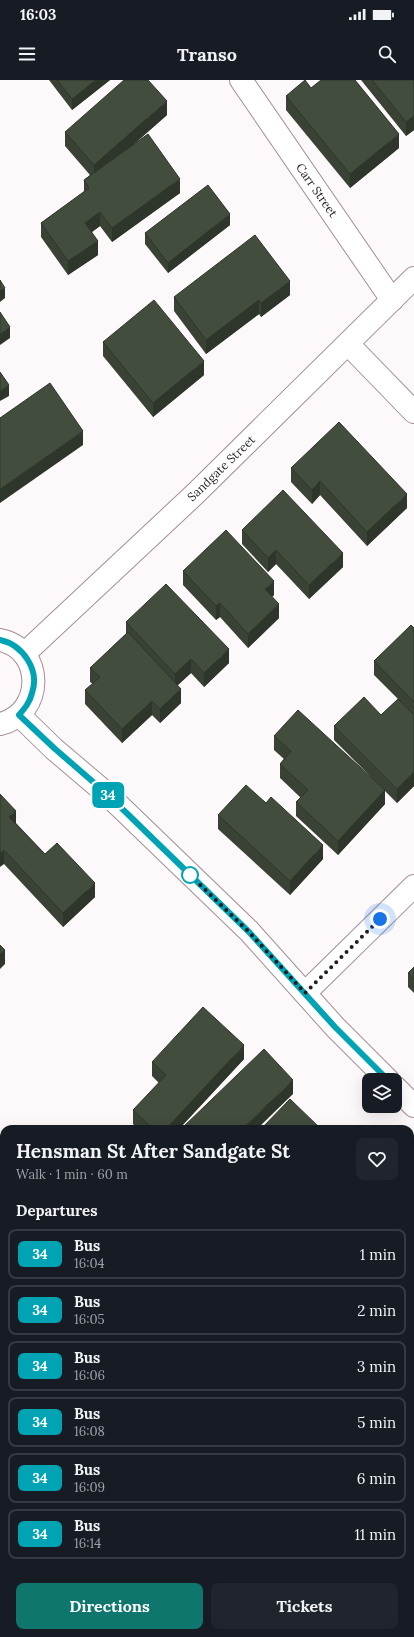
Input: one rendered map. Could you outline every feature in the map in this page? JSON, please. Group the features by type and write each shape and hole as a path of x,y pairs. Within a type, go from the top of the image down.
{"street":[{"name":"Carr Street","path":"241,80 392,300"},
{"name":"Sandgate Street","path":"24,654 195,494 414,278"},
{"path":"348,344 414,412"},
{"path":"0,640 14,646 24,654 31,665 34,678 33,692 28,704 10,719 54,748 107,794 249,932 335,1027 381,1073"},
{"path":"305,993 414,886"},
{"path":"402,1094 414,1106"}],"building":[{"path":"57,80 96,80 72,99"},
{"path":"124,80 148,80 167,101 94,165 65,132"},
{"path":"305,80 311,88 321,80 355,80 399,134 350,174 286,96"},
{"path":"372,80 414,80 414,116 406,122"},
{"path":"148,134 180,179 112,228 100,212 85,223 98,241 68,261 41,223 89,188 84,180"},
{"path":"208,185 230,214 168,263 145,233"},
{"path":"255,235 290,281 261,303 259,300 206,340 174,297"},
{"path":"0,280 5,288 0,291"},
{"path":"154,300 204,361 153,403 103,342"},
{"path":"0,312 10,327 0,334"},
{"path":"0,372 9,385 0,391"},
{"path":"50,383 83,431 0,489 0,418"},
{"path":"339,422 407,494 367,532 320,481 312,490 291,468"},
{"path":"283,490 343,553 309,585 276,550 268,558 242,530"},
{"path":"226,530 274,581 265,589 279,604 248,634 220,603 216,606 183,571"},
{"path":"166,584 229,649 204,673 191,659 175,674 126,622"},
{"path":"411,625 414,628 414,702 374,661"},
{"path":"128,632 181,689 160,709 152,701 122,729 85,690 100,677 90,668"},
{"path":"364,697 381,715 398,699 414,715 414,772 397,789 334,726"},
{"path":"298,710 385,790 338,841 296,802 308,790 280,764 291,751 274,736"},
{"path":"246,785 266,803 271,797 323,845 290,881 218,815"},
{"path":"0,794 16,811 9,817 45,854 57,843 95,883 63,913 4,850 0,853"},
{"path":"0,945 5,950 0,955"},
{"path":"414,967 414,979 408,973"},
{"path":"203,1007 244,1045 170,1125 149,1125 133,1110 166,1075 152,1062"},
{"path":"264,1049 293,1080 246,1125 185,1125"},
{"path":"290,1099 317,1125 265,1125"}],"bus line":[{"name":"34","path":"0,640 14,646 24,654 31,665 34,678 33,692 28,704 19,715 107,794 249,932 335,1027 381,1073"}],"route":[{"path":"190,875 249,932 305,993 380,919"}]}
